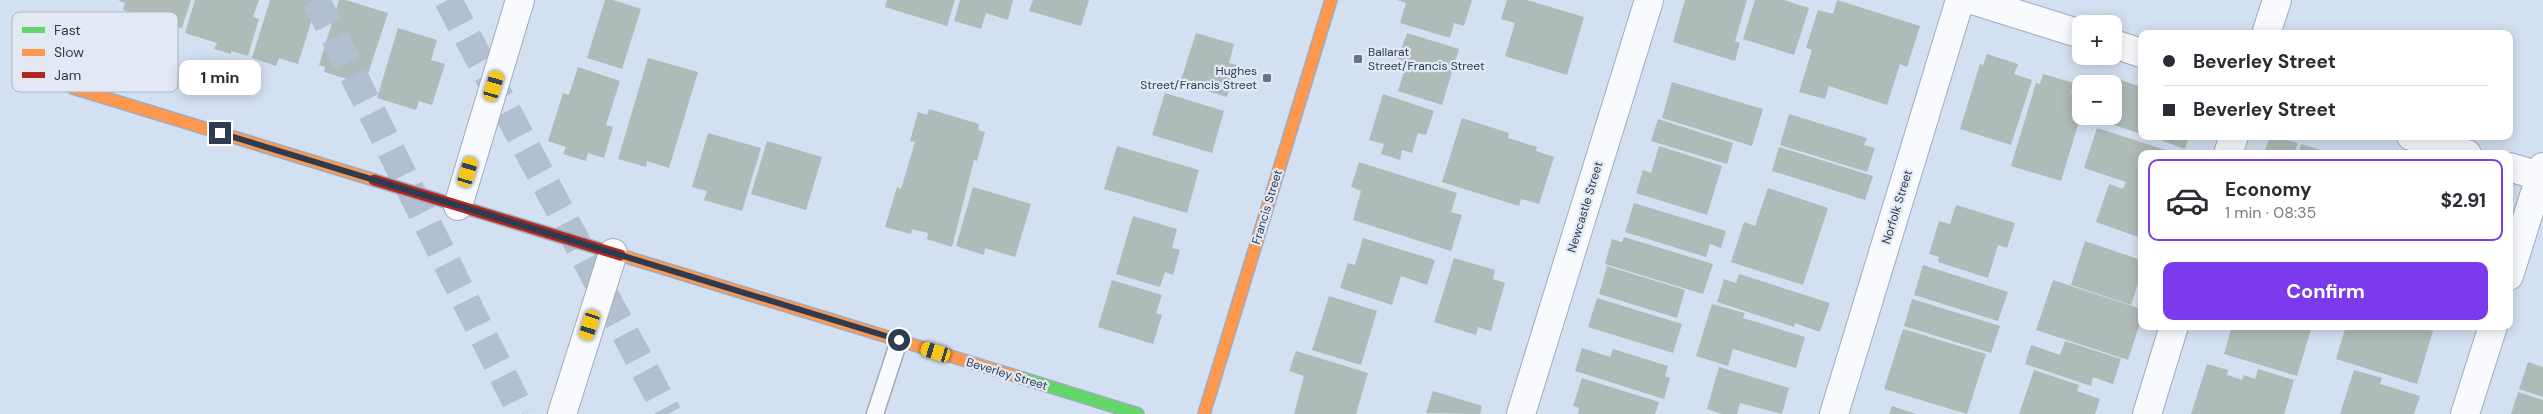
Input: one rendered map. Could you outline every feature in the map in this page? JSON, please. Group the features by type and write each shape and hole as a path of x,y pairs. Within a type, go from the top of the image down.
{"street":[{"path":"458,206 520,0"},
{"name":"Francis Street","path":"1204,414 1331,0"},
{"name":"Newcastle Street","path":"1521,414 1650,0"},
{"name":"Norfolk Street","path":"1834,414 1960,0"},
{"path":"1972,0 2072,31"},
{"path":"2267,30 2277,0"},
{"path":"2122,47 2138,52"},
{"name":"Beverley Street","path":"86,92 1138,414"},
{"path":"2423,140 2455,150"},
{"path":"2513,167 2542,173 2513,264"},
{"path":"562,414 613,253"},
{"path":"2147,414 2173,330"},
{"path":"2465,414 2492,330"}],"lane":[{"path":"875,414 899,340"}],"building":[{"path":"118,0 191,0 182,28 178,27 178,12 130,12 123,10 125,3"},
{"path":"195,0 259,0 253,17 259,19 248,56 214,49 217,43 185,33"},
{"path":"270,0 318,0 298,64 279,58 276,66 252,58"},
{"path":"339,0 346,0 388,13 366,80 362,78 360,83 324,72 325,67 319,65"},
{"path":"605,0 613,0 641,9 622,69 587,58"},
{"path":"887,0 955,0 947,26 885,7"},
{"path":"960,0 1013,0 1008,20 986,13 981,29 954,21"},
{"path":"1033,0 1089,0 1081,26 1029,11"},
{"path":"1397,0 1472,0 1464,26 1454,23 1450,38 1400,23 1406,3"},
{"path":"1507,0 1527,0 1584,17 1567,75 1505,56 1515,23 1501,19"},
{"path":"1685,0 1747,0 1735,41 1740,43 1735,61 1673,42"},
{"path":"1755,0 1784,0 1809,8 1794,55 1743,39"},
{"path":"1837,0 1920,26 1907,67 1900,64 1887,105 1829,86 1825,99 1799,92 1812,50 1806,48 1818,10 1833,14"},
{"path":"398,28 437,40 431,60 445,64 432,105 419,101 416,110 377,98"},
{"path":"1196,33 1234,44 1229,63 1237,65 1227,97 1180,83"},
{"path":"1407,33 1459,49 1442,105 1398,91 1407,62 1398,59"},
{"path":"1987,54 2018,64 2014,74 2032,80 2011,145 1960,129 1980,64 1983,65"},
{"path":"648,58 698,72 669,168 647,161 646,167 618,159"},
{"path":"578,67 620,81 606,125 613,127 604,158 588,153 586,161 563,154 566,147 548,141 563,93 569,95"},
{"path":"2043,74 2072,82 2072,125 2078,125 2061,181 2011,166 2036,83 2040,84"},
{"path":"2122,80 2138,86 2138,133 2114,125 2122,125"},
{"path":"1672,82 1763,109 1752,146 1662,118"},
{"path":"1165,93 1224,111 1212,153 1152,135"},
{"path":"1383,94 1434,111 1426,135 1418,133 1412,153 1402,150 1400,160 1381,154 1384,144 1369,140"},
{"path":"929,109 979,124 978,130 985,132 977,161 974,160 952,247 927,239 928,233 912,229 911,234 885,227 897,187 901,189 915,142 910,141 918,112 927,115"},
{"path":"1789,114 1867,138 1864,145 1875,148 1867,172 1780,145"},
{"path":"1462,118 1509,133 1508,138 1537,147 1536,151 1554,157 1539,204 1521,199 1519,206 1442,182"},
{"path":"1658,119 1733,143 1727,164 1651,141"},
{"path":"2097,128 2166,150 2138,150 2138,237 2096,222 2109,184 2123,189 2126,182 2084,168"},
{"path":"708,133 761,148 742,211 704,200 707,191 692,187"},
{"path":"2160,140 2188,140 2185,149"},
{"path":"2269,140 2286,140 2298,143 2295,150 2265,150"},
{"path":"767,141 822,157 806,210 751,194"},
{"path":"2301,144 2321,150 2299,150"},
{"path":"1117,146 1199,170 1187,213 1104,189"},
{"path":"1659,146 1722,166 1707,215 1636,193 1643,170 1651,173"},
{"path":"1779,147 1873,176 1865,200 1772,171"},
{"path":"1359,162 1457,193 1451,212 1462,215 1451,251 1353,220 1361,191 1351,187"},
{"path":"973,187 1031,204 1015,257 985,248 984,255 956,246"},
{"path":"1768,188 1828,208 1803,285 1731,262 1744,222 1755,226"},
{"path":"1634,203 1726,231 1721,248 1710,244 1706,257 1625,232"},
{"path":"1956,205 2015,223 2007,248 1998,245 1988,278 1938,262 1939,257 1929,254 1939,221 1950,224"},
{"path":"1133,216 1177,229 1172,248 1180,250 1173,275 1165,272 1160,287 1116,274"},
{"path":"1624,237 1713,264 1703,294 1605,264 1612,239 1622,242"},
{"path":"1363,238 1435,260 1427,285 1401,276 1392,305 1340,288 1348,263 1355,265"},
{"path":"2085,241 2138,259 2138,283 2131,305 2071,285"},
{"path":"1454,258 1495,270 1493,279 1505,283 1491,331 1478,327 1476,335 1434,322"},
{"path":"1923,265 2008,292 1998,321 1914,295"},
{"path":"1607,266 1685,290 1677,318 1599,294"},
{"path":"1739,274 1830,303 1820,332 1795,323 1794,327 1717,302 1724,279 1736,283"},
{"path":"1112,280 1162,295 1156,313 1162,315 1153,344 1098,327"},
{"path":"2053,280 2138,308 2138,329 2128,360 2036,330"},
{"path":"1329,296 1377,311 1361,365 1312,350"},
{"path":"1597,298 1682,324 1673,353 1588,327"},
{"path":"1912,299 2000,326 1991,353 1904,326"},
{"path":"1712,304 1745,313 1743,318 1805,337 1796,368 1733,349 1728,366 1696,356"},
{"path":"1903,329 1986,354 1967,414 1884,389"},
{"path":"2231,330 2311,330 2297,376 2224,354"},
{"path":"2345,330 2433,331 2417,384 2336,359"},
{"path":"2065,341 2121,359 2113,384 2093,377 2091,386 2025,364 2031,345 2060,355"},
{"path":"1582,348 1610,357 1613,349 1668,366 1665,376 1670,378 1664,399 1575,371"},
{"path":"1296,351 1368,373 1356,414 1294,414 1304,376 1289,371"},
{"path":"2528,362 2543,367 2543,397 2519,389"},
{"path":"2207,364 2228,370 2227,375 2242,380 2244,375 2255,379 2258,369 2294,380 2284,414 2191,414"},
{"path":"1719,367 1789,388 1782,414 1740,403 1737,414 1722,414 1707,409"},
{"path":"2034,370 2079,385 2077,391 2100,399 2095,414 2019,414"},
{"path":"2354,370 2382,378 2380,384 2420,396 2414,414 2340,414"},
{"path":"1582,378 1659,402 1655,414 1578,414 1579,408 1573,406"},
{"path":"1433,391 1482,406 1480,414 1426,413"},
{"path":"2518,392 2543,400 2543,414 2511,414"},
{"path":"1892,406 1916,414 1889,414"}],"tunnel":[{"path":"316,0 522,414"},
{"path":"448,0 668,414"}],"traffic: fast":[{"path":"1022,378 1138,414"}],"traffic: slow":[{"path":"1204,414 1331,0"},
{"path":"86,92 374,180"},
{"path":"620,255 1022,378"}],"traffic: jam":[{"path":"374,180 620,255"}],"place":[{"name":"Ballarat Street/Francis Street","path":"1358,59"},
{"name":"Hughes Street/Francis Street","path":"1267,78"}],"route":[{"path":"220,133 899,340"}]}
